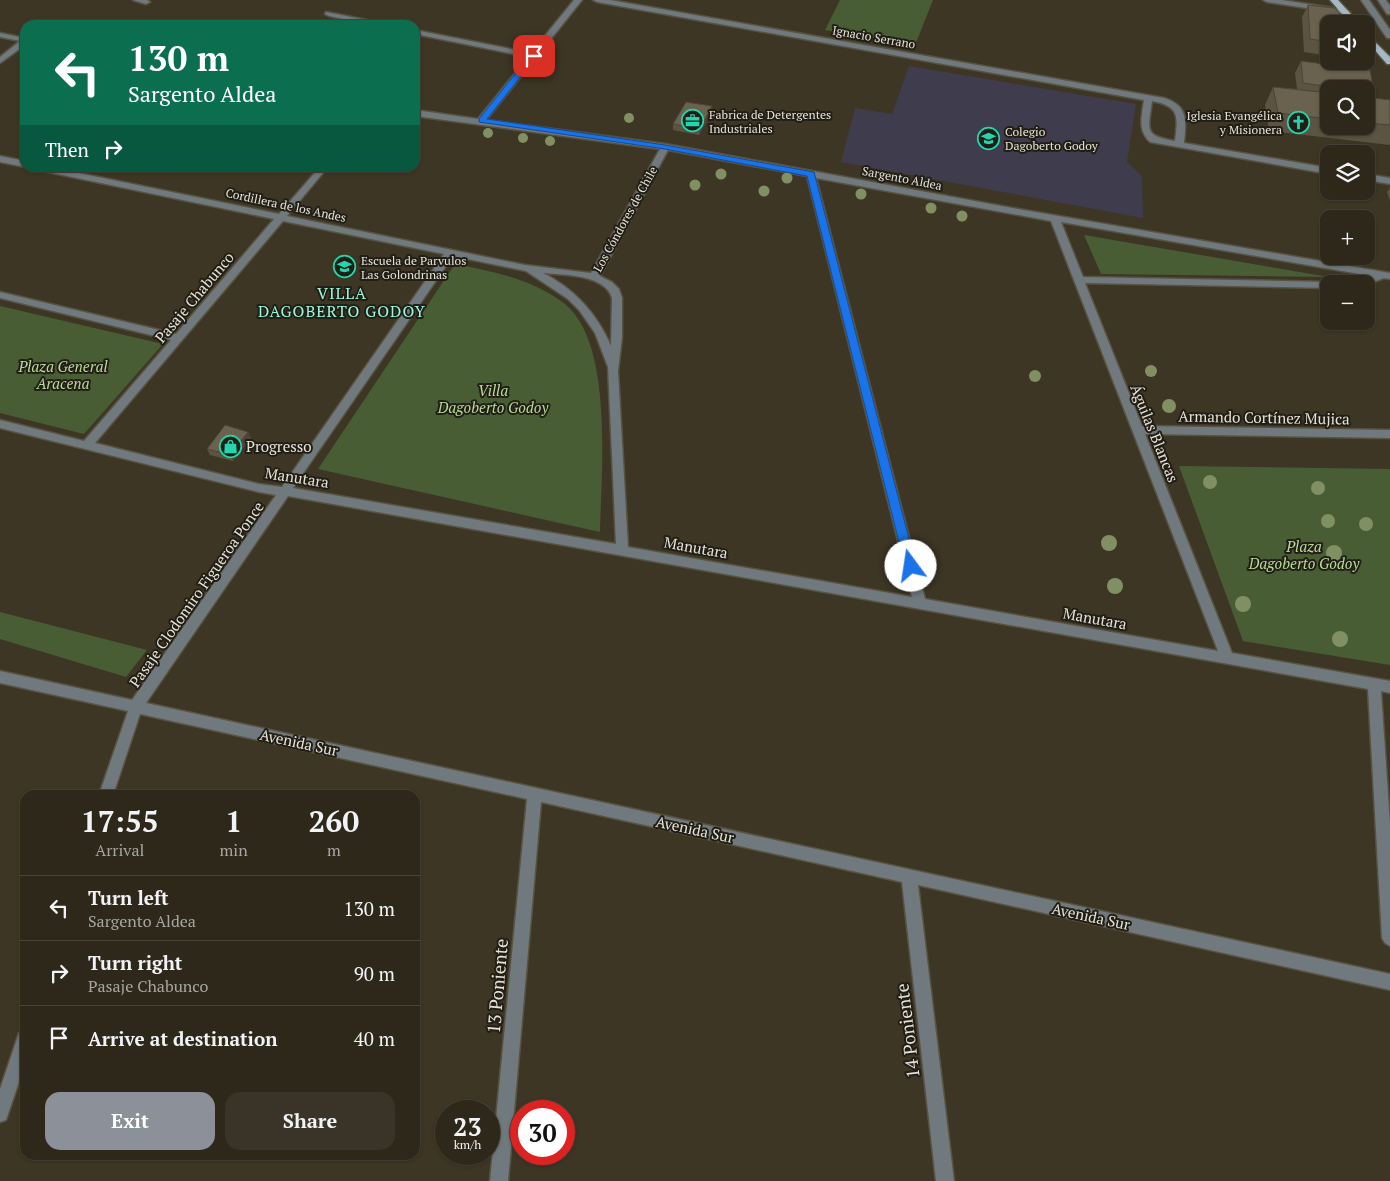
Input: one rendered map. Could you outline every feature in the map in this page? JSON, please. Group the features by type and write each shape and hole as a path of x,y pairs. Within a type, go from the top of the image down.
{"main road":[{"path":"1334,0 1348,15"},
{"path":"1375,45 1390,62"}],"street":[{"path":"482,120 578,0"},
{"name":"Ignacio Serrano","path":"597,0 1171,103 1180,109 1179,145"},
{"path":"1267,0 1346,12"},
{"path":"1365,0 1390,36"},
{"path":"1382,0 1390,12"},
{"path":"329,14 358,20"},
{"path":"420,33 534,56"},
{"path":"0,36 20,40"},
{"path":"0,61 20,45"},
{"path":"1148,98 1145,134 1153,140 1320,169"},
{"name":"Sargento Aldea","path":"420,114 482,120 665,147 1055,219 1386,275"},
{"name":"Los Cóndores de Chile","path":"622,550 613,371 617,337 617,298 608,284 594,277 665,147"},
{"path":"0,159 20,163"},
{"name":"Cordillera de los Andes","path":"62,172 525,268 594,277"},
{"name":"Pasaje Chabunco","path":"87,445 320,172"},
{"path":"811,174 920,603"},
{"path":"1375,179 1390,182"},
{"name":"Águilas Blancas","path":"1055,219 1228,658"},
{"name":"Pasaje Clodomiro Figueroa Ponce","path":"108,790 136,706 451,252"},
{"name":"Cordillera de los Andes","path":"525,268 545,278 573,298"},
{"path":"1078,280 1320,285"},
{"path":"0,295 179,338"},
{"name":"Los Cóndores de Chile","path":"573,298 595,322 605,342 613,371"},
{"name":"Manutara","path":"0,424 259,488 622,550 1390,687"},
{"name":"Armando Cortínez Mujica","path":"1138,430 1390,434"},
{"name":"Avenida Sur","path":"0,677 1390,982"},
{"path":"1374,684 1390,938"},
{"name":"13 Poniente","path":"498,1181 535,794"},
{"name":"14 Poniente","path":"909,876 945,1181"},
{"path":"0,1114 20,1054"}],"shaded area":[{"name":"Colegio Dagoberto Godoy","path":"909,66 1136,104 1127,162 1142,176 1143,218 841,162 855,108 892,114"}],"green space":[{"path":"840,0 933,0 915,45 825,30"},
{"path":"1084,235 1320,277 1101,274"},
{"name":"Villa Dagoberto Godoy","path":"455,264 513,278 540,288 565,304 581,323 591,348 598,378 601,411 602,478 600,532 318,469"},
{"name":"Plaza General Aracena","path":"0,306 163,344 84,434 0,413"},
{"name":"Plaza Dagoberto Godoy","path":"1179,466 1390,469 1390,665 1243,641"},
{"path":"0,612 147,650 126,677 0,639"}],"building":[{"path":"1308,5 1335,8 1341,15 1320,15 1320,41 1310,39"},
{"path":"1301,61 1320,63 1320,70 1370,70 1372,80 1320,80 1320,85 1303,83"},
{"path":"1273,87 1320,92 1320,118 1278,113"},
{"path":"1375,98 1390,100 1390,125 1375,124"},
{"name":"Fabrica de Detergentes Industriales","path":"686,102 712,106 700,129 673,124"},
{"path":"225,425 248,432 230,455 207,449"}],"place":[{"name":"Fabrica de Detergentes Industriales","path":"693,121"},
{"name":"Iglesia Evangélica y Misionera","path":"1298,122"},
{"name":"Colegio Dagoberto Godoy","path":"989,138"},
{"name":"Escuela de Parvulos Las Golondrinas","path":"345,267"},
{"name":"Progresso","path":"230,446"}],"district":[{"name":"VILLA DAGOBERTO GODOY","path":"342,302"}],"route":[{"path":"534,56 482,120 665,147 811,174 911,566"}]}
